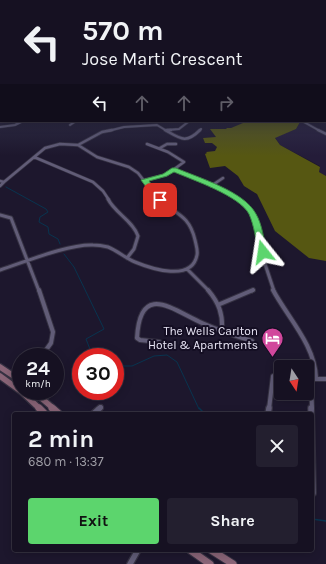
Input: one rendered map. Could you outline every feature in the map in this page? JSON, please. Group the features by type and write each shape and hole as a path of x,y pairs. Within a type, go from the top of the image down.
{"main road":[{"path":"0,367 12,375"},
{"path":"0,376 12,385"},
{"path":"30,400 44,412"},
{"path":"43,400 57,412"},
{"path":"193,552 210,564"},
{"path":"214,552 233,564"}],"street":[{"path":"0,127 15,126 21,122"},
{"path":"70,125 74,122"},
{"path":"138,122 140,126"},
{"path":"167,130 179,128 188,122"},
{"path":"304,122 326,134"},
{"path":"78,145 108,130 158,125 180,138 188,139 192,138 201,129"},
{"path":"145,180 165,175 184,162 160,148 147,144"},
{"path":"160,148 167,144 176,144"},
{"path":"0,186 2,182 44,149 53,145 78,145 97,158 132,169 145,180 160,200 183,216 192,228 198,254 195,263 187,270 173,272 157,270 134,262 108,247 86,245 76,246 0,270"},
{"path":"34,157 84,176 102,189 113,209 130,223 136,232 135,247 127,258"},
{"path":"174,170 238,199 247,206 253,214 270,282 307,346 312,360"},
{"path":"211,186 223,178"},
{"path":"0,215 11,218 28,261 53,332 51,343 47,348"},
{"path":"187,270 214,295 220,304 223,323 222,331"},
{"path":"220,304 253,290"},
{"path":"159,342 140,340 137,338 138,324 142,316 148,306 155,304 174,309 200,323 252,341"},
{"path":"268,412 274,376"},
{"path":"314,379 326,378"},
{"path":"311,400 312,412"},
{"path":"95,412 101,407"},
{"path":"130,564 137,552"}],"shaded area":[{"path":"242,122 300,122 296,129 275,138 280,145 320,167 319,172 326,176 326,261 309,258 275,231 257,194 244,186 238,176 225,166 210,168 205,154 207,153 206,152 215,151 217,147 212,143 205,143 203,138 216,137 210,129 227,129 226,128 231,128 243,123"},
{"path":"300,122 308,122 326,132 326,176 319,172 320,166 280,145 275,137 296,129"}],"waterway":[{"path":"6,187 46,209 48,212 40,217 39,222 48,227 49,234 58,239 60,244"},
{"path":"64,254 74,267 104,329 86,339 90,348"},
{"path":"124,366 132,366 154,356 167,355 177,362 199,409"},
{"path":"199,408 203,412"},
{"path":"314,519 326,521"}],"place":[{"name":"The Wells Carlton Hotel & Apartments","path":"273,358"}],"route":[{"path":"160,200 145,180 165,175 174,170 230,194 247,206 253,214 263,252"}]}
